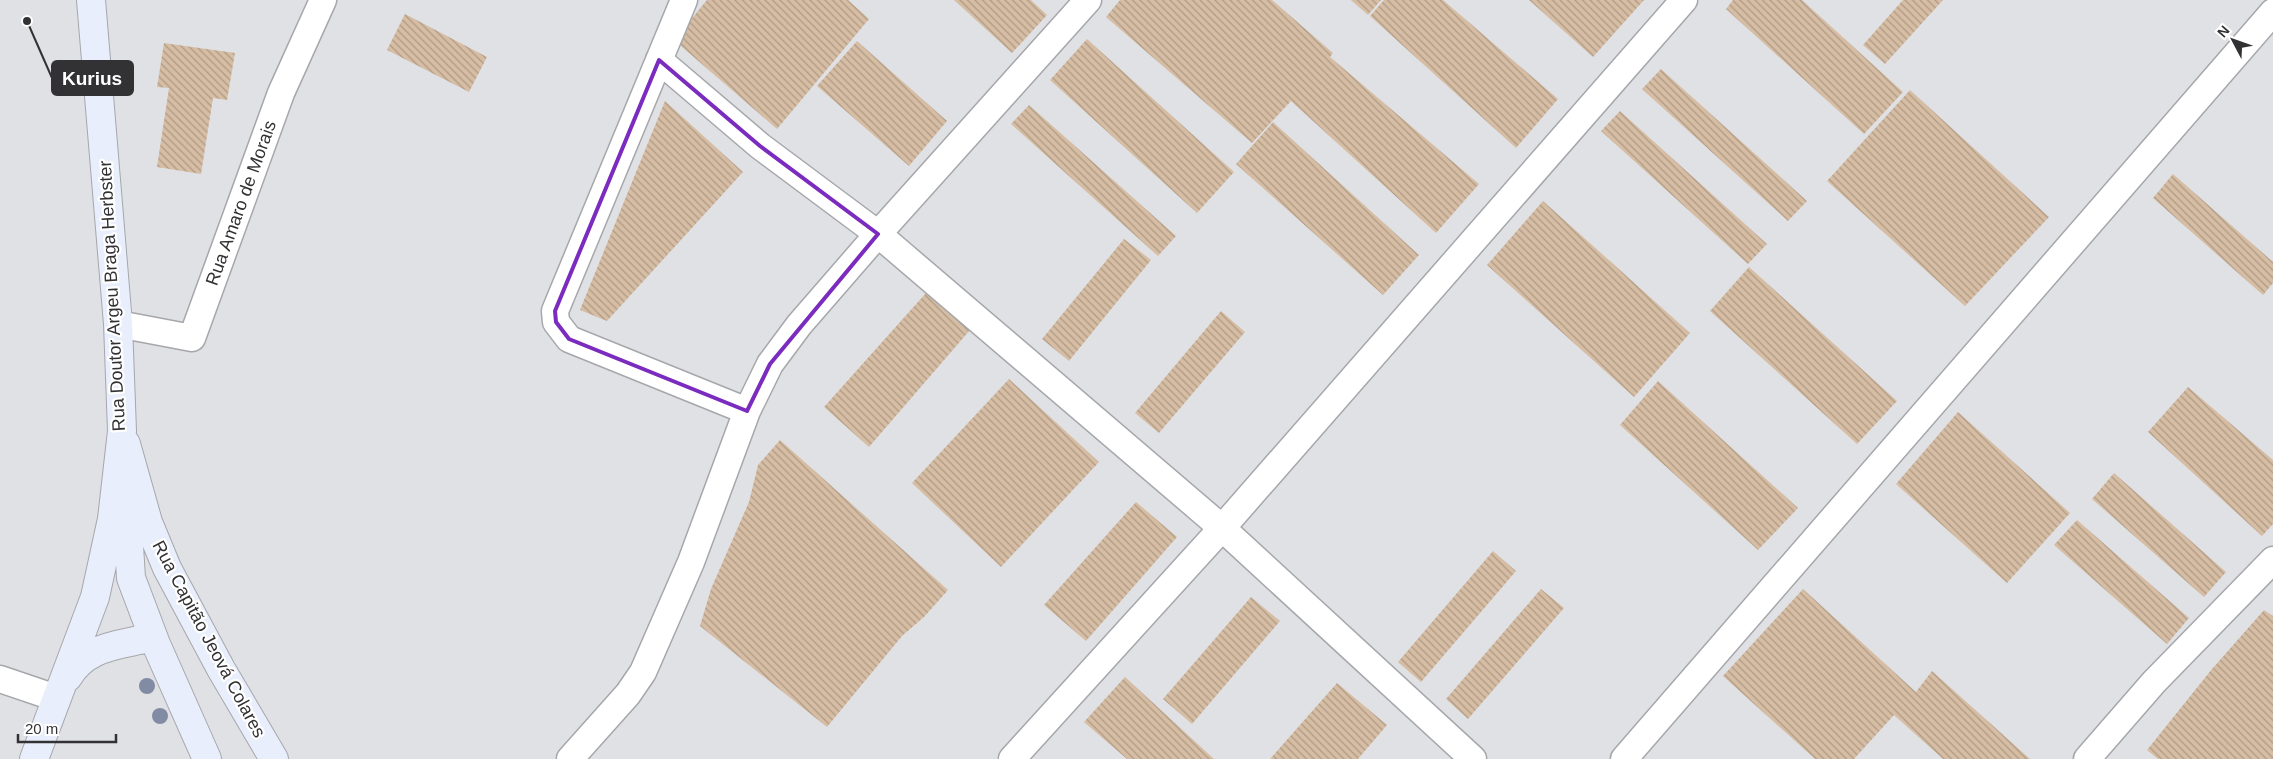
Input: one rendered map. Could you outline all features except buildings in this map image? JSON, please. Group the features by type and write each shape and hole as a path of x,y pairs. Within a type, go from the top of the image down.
{"street":[{"name":"Rua Doutor Argeu Braga Herbster","path":"34,759 95,597 112,518 122,431 118,324 91,0"},
{"name":"Rua Amaro de Morais","path":"118,324 192,338 280,93 323,0"},
{"path":"684,0 555,311 556,322 569,339 747,411"},
{"path":"570,759 628,694 643,672 691,562 747,411 770,364 799,325 878,234 1088,0"},
{"path":"1012,759 1222,528 1684,0"},
{"path":"2256,0 2273,8"},
{"path":"1624,759 2273,12"},
{"path":"659,60 760,146 878,234 1222,528 1473,759"},
{"path":"122,431 131,578 156,644 207,759"},
{"name":"Rua Capitão Jeová Colares","path":"122,431 148,522 167,568 221,669 274,759"},
{"path":"2086,759 2154,682 2273,560"},
{"path":"0,679 56,698 72,669 86,657 101,648 145,639 156,644"}],"highlighted area":[{"path":"659,60 760,146 878,234 770,364 747,411 569,339 556,322 555,311"}],"place":[{"name":"Kurius","path":"27,21"}]}
